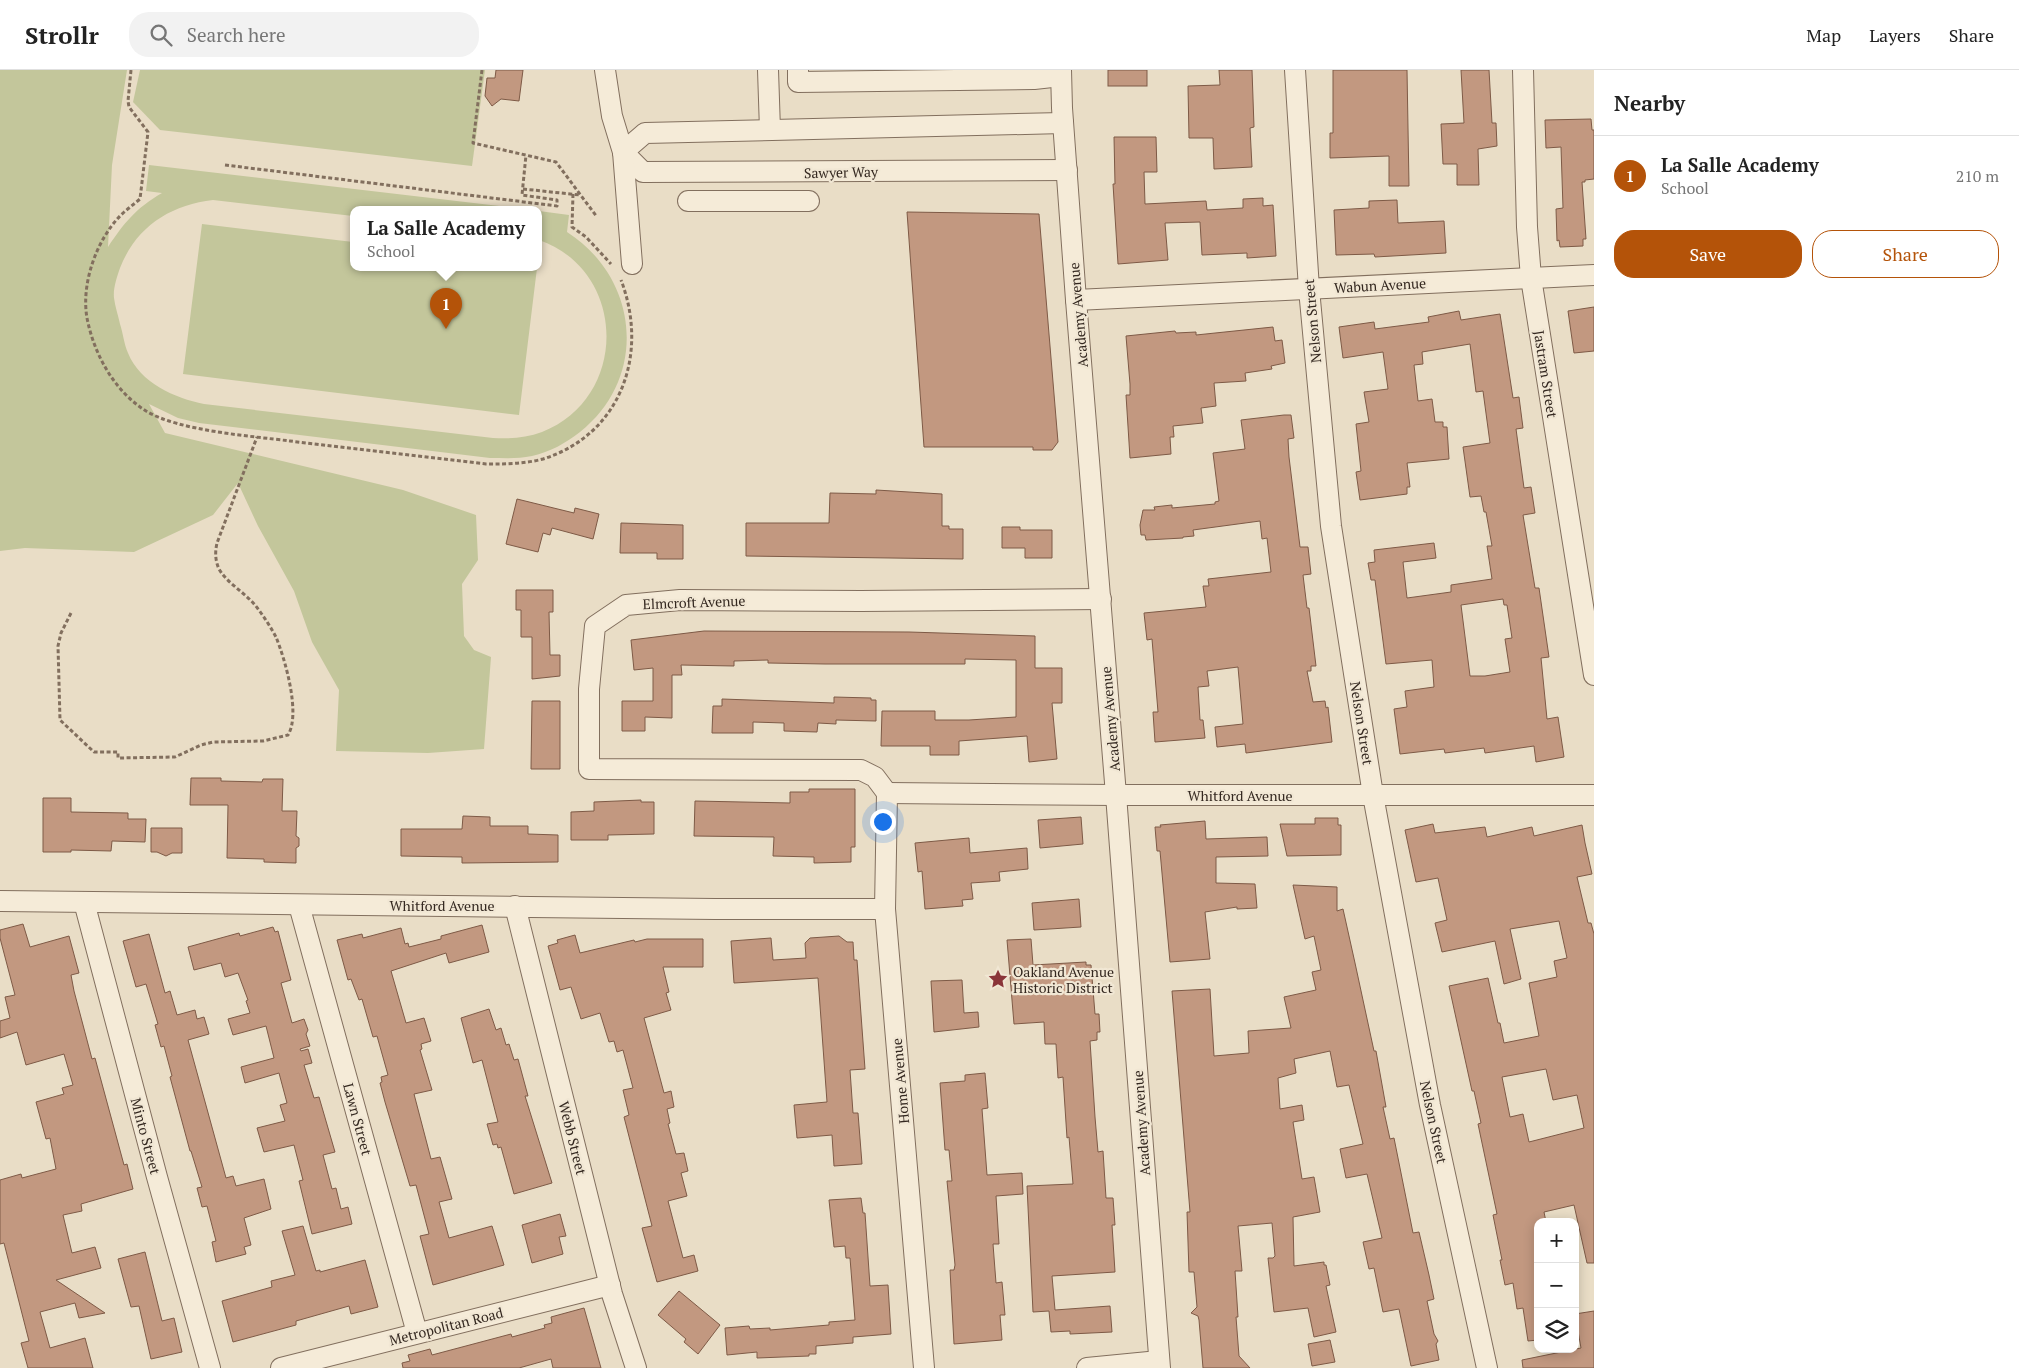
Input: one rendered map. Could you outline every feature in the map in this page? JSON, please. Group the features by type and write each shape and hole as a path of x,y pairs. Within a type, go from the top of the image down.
{"street":[{"name":"Sawyer Way","path":"605,70 612,116 623,152 643,172 1067,170"},
{"path":"768,70 770,130"},
{"path":"798,70 798,82 1034,79 1061,73"},
{"name":"Nelson Street","path":"1295,70 1309,289 1330,526 1373,795 1430,1105 1487,1368"},
{"name":"Jastram Street","path":"1523,70 1527,227 1531,278 1594,675"},
{"name":"Academy Avenue","path":"1061,73 1076,300 1160,1365"},
{"path":"622,269 623,152 645,133 1063,123"},
{"path":"688,201 809,201"},
{"name":"Wabun Avenue","path":"1076,300 1594,275"},
{"name":"Elmcroft Avenue","path":"887,793 875,777 862,770 589,769 589,688 595,626 626,605 680,600 1101,599"},
{"name":"Whitford Avenue","path":"887,793 1594,795"},
{"name":"Home Avenue","path":"887,793 885,909 924,1368"},
{"name":"Whitford Avenue","path":"0,900 885,909"},
{"name":"Minto Street","path":"84,902 210,1368"},
{"name":"Lawn Street","path":"299,904 418,1333"},
{"name":"Webb Street","path":"515,906 610,1285 636,1368"},
{"name":"Metropolitan Road","path":"281,1368 610,1285"},
{"path":"1087,1368 1160,1365"}],"path":[{"path":"131,70 129,107 148,132 140,199 119,217 103,239 93,261 87,289 86,314 98,354 108,372 126,395 147,412 181,424 258,437 486,464 513,464 542,458 574,444 603,420 620,394 630,368 633,338 622,269 572,227 573,194"},
{"path":"482,70 473,143 556,162 597,217"},
{"path":"225,165 556,206 557,200 522,195 526,155"},
{"path":"523,189 580,195"},
{"path":"71,613 61,633 58,646 60,720 94,752 118,752 118,758 175,758 200,744 263,741 288,735 292,728 290,684 276,638 253,603 222,574 216,560 217,543 258,437"}],"green space":[{"path":"0,70 127,70 112,165 108,247 131,217 145,204 162,193 146,191 149,165 499,206 350,206 350,216 213,200 183,207 156,220 135,241 127,254 120,268 114,290 114,298 125,346 134,364 150,381 182,398 204,404 493,438 530,436 542,432 570,415 591,392 603,364 606,335 602,305 589,278 568,256 542,242 542,211 569,215 567,232 591,252 609,275 621,301 626,329 625,357 617,384 602,410 580,432 563,443 551,450 527,457 490,458 199,423 178,418 149,404 165,433 403,490 476,515 478,560 462,584 464,636 474,650 491,657 484,749 428,753 336,751 339,690 312,642 294,591 258,526 238,483 213,515 134,552 25,548 0,551"},
{"path":"140,70 485,70 472,166 160,130 133,102"},
{"path":"202,224 350,242 350,271 537,271 519,415 183,374"}],"building":[{"path":"496,70 523,70 519,101 501,99 492,106 485,96 487,78 495,78"},
{"path":"1108,70 1147,70 1147,86 1108,86"},
{"path":"1219,70 1252,70 1254,127 1250,128 1252,167 1214,169 1213,138 1189,138 1188,86 1220,85"},
{"path":"1333,70 1407,70 1409,186 1389,186 1389,156 1330,158 1330,133 1333,133"},
{"path":"1461,70 1489,70 1492,123 1496,123 1497,146 1478,149 1479,185 1457,185 1457,164 1443,164 1441,124 1464,123"},
{"path":"1591,119 1592,130 1594,130 1594,179 1582,182 1586,239 1583,239 1583,246 1560,247 1559,240 1557,241 1556,209 1563,208 1561,147 1546,148 1545,120"},
{"path":"1114,137 1156,137 1157,172 1144,172 1145,204 1206,201 1207,210 1243,208 1243,199 1263,198 1263,206 1273,205 1276,256 1247,258 1247,253 1202,255 1200,222 1165,223 1168,260 1118,264 1113,184 1115,184"},
{"path":"1397,200 1398,223 1444,221 1446,253 1375,257 1374,254 1336,255 1334,210 1369,208 1369,201"},
{"path":"907,212 1039,214 1058,442 1052,450 1033,450 1033,447 924,447"},
{"path":"1594,307 1594,351 1574,353 1568,311"},
{"path":"1459,311 1461,320 1500,314 1513,398 1519,397 1523,428 1516,429 1524,488 1531,487 1535,513 1523,515 1535,588 1539,588 1549,657 1541,658 1547,719 1558,717 1564,757 1536,762 1534,746 1485,753 1484,748 1445,753 1444,749 1400,754 1394,709 1407,707 1405,691 1434,687 1432,660 1386,664 1375,580 1371,580 1368,563 1375,562 1374,550 1434,543 1436,558 1403,562 1407,598 1451,592 1451,585 1492,579 1487,546 1492,546 1486,512 1484,512 1481,496 1470,497 1463,447 1490,443 1483,391 1476,392 1470,344 1422,352 1423,364 1414,365 1418,401 1432,399 1435,422 1443,422 1443,427 1447,427 1449,459 1407,463 1410,487 1407,487 1407,494 1360,500 1356,472 1361,471 1356,424 1369,422 1364,392 1388,389 1383,352 1343,358 1339,327 1374,322 1375,329 1429,322 1428,317","holes":["1503,599 1504,605 1507,605 1512,638 1505,639 1510,672 1470,676 1461,605"]},
{"path":"1273,327 1275,341 1282,340 1285,363 1271,366 1272,369 1245,373 1246,381 1214,383 1216,406 1201,408 1203,423 1173,426 1174,437 1170,437 1171,454 1130,458 1126,395 1130,395 1130,384 1126,336 1175,331 1176,333 1196,332 1196,335"},
{"path":"1291,415 1294,438 1288,439 1289,457 1300,547 1308,547 1311,574 1303,575 1316,666 1311,666 1311,671 1307,671 1313,702 1325,701 1326,708 1328,707 1332,742 1246,753 1245,744 1217,747 1215,727 1243,724 1238,667 1207,671 1209,686 1198,687 1200,720 1203,720 1205,738 1155,742 1153,712 1158,712 1152,639 1147,640 1144,613 1206,607 1203,586 1209,586 1208,579 1271,572 1267,538 1262,539 1260,521 1193,530 1194,536 1183,538 1146,540 1145,535 1141,535 1140,525 1143,510 1155,510 1154,507 1172,505 1172,508 1215,504 1215,502 1219,501 1213,453 1245,449 1241,420"},
{"path":"876,490 942,494 942,526 949,526 949,529 963,529 963,559 746,556 746,523 829,523 830,493 876,494"},
{"path":"517,499 574,513 575,508 599,514 593,539 552,528 550,535 543,533 538,552 506,544"},
{"path":"621,523 683,525 683,559 657,559 657,553 620,553"},
{"path":"1002,527 1020,527 1020,530 1052,530 1052,558 1025,558 1025,548 1002,548"},
{"path":"516,590 553,590 553,612 549,612 550,655 560,655 560,676 532,679 532,637 521,637 521,610 516,610"},
{"path":"704,631 909,632 1035,636 1035,668 1062,668 1062,703 1052,703 1057,759 1029,762 1027,736 959,741 959,755 930,755 930,746 881,746 882,711 935,711 935,720 1016,717 1016,660 965,659 965,664 825,664 768,663 768,660 734,661 734,666 681,665 682,675 672,675 672,718 645,717 645,731 622,731 622,701 653,701 653,668 634,670 631,640"},
{"path":"834,697 871,698 871,700 876,700 876,721 836,720 836,724 818,723 817,732 784,731 784,723 753,722 753,733 712,733 713,706 722,706 722,699 834,703"},
{"path":"532,701 560,701 560,769 531,769"},
{"path":"191,778 221,778 221,781 262,782 263,779 283,779 282,811 297,811 296,836 299,838 299,846 296,848 296,863 264,862 264,859 227,858 228,805 190,805"},
{"path":"809,789 855,789 855,847 851,847 851,862 814,863 814,857 773,856 774,837 694,836 695,801 790,803 790,792 809,792"},
{"path":"43,798 71,798 71,812 128,813 128,819 146,819 145,842 112,841 111,851 71,850 71,852 43,852"},
{"path":"641,800 641,802 654,802 654,834 608,835 608,840 571,840 571,812 594,811 594,802"},
{"path":"463,816 490,817 490,826 528,826 528,834 558,835 558,862 462,863 462,857 401,856 401,829 462,829"},
{"path":"1081,817 1083,844 1040,848 1038,820"},
{"path":"1315,818 1338,818 1338,825 1341,825 1341,855 1287,856 1280,824 1315,824"},
{"path":"1205,821 1206,839 1267,837 1268,856 1216,857 1216,883 1255,884 1257,908 1237,909 1237,907 1205,912 1210,959 1170,962 1160,851 1157,851 1155,827"},
{"path":"1433,824 1435,833 1485,827 1487,837 1532,827 1534,836 1582,825 1592,874 1577,877 1588,923 1591,923 1594,934 1594,1263 1587,1263 1579,1227 1579,1218 1577,1218 1574,1205 1544,1212 1545,1218 1534,1218 1534,1340 1528,1341 1523,1308 1517,1309 1513,1283 1505,1285 1493,1215 1497,1214 1478,1124 1481,1123 1449,986 1488,978 1504,1043 1539,1036 1529,983 1557,977 1554,961 1567,958 1559,921 1510,929 1521,979 1504,984 1495,941 1442,952 1435,923 1447,920 1438,878 1416,882 1405,830","holes":["1546,1069 1553,1100 1577,1095 1584,1128 1529,1142 1523,1114 1510,1117 1502,1077"]},
{"path":"151,828 182,828 182,853 172,853 166,856 157,852 151,852"},
{"path":"969,838 970,853 1027,848 1028,869 999,872 1000,881 971,883 973,899 962,900 963,906 925,909 922,871 918,872 915,843"},
{"path":"1293,885 1337,887 1337,911 1343,909 1374,1051 1376,1051 1386,1107 1383,1107 1390,1139 1394,1138 1413,1233 1419,1232 1429,1275 1434,1299 1427,1301 1434,1334 1438,1341 1436,1344 1439,1360 1411,1366 1399,1309 1383,1312 1374,1268 1369,1269 1363,1242 1382,1238 1367,1174 1346,1178 1340,1149 1363,1144 1349,1085 1337,1087 1330,1051 1294,1059 1296,1073 1278,1078 1280,1109 1302,1105 1304,1120 1293,1122 1302,1179 1314,1177 1320,1212 1293,1217 1294,1266 1324,1262 1324,1265 1326,1265 1330,1285 1326,1286 1336,1332 1314,1337 1308,1308 1274,1312 1268,1258 1275,1256 1272,1223 1238,1226 1242,1271 1235,1271 1239,1356 1250,1368 1203,1368 1199,1320 1198,1316 1191,1313 1197,1307 1194,1272 1189,1272 1187,1212 1190,1212 1172,991 1210,989 1214,1056 1249,1053 1248,1031 1291,1028 1284,997 1316,990 1312,972 1321,970 1314,936 1305,939"},
{"path":"1079,899 1081,927 1034,930 1032,903"},
{"path":"23,924 30,947 69,936 79,973 71,975 74,991 92,1059 95,1058 124,1165 127,1164 133,1189 81,1204 82,1211 63,1215 72,1253 95,1247 101,1268 56,1280 105,1313 79,1318 75,1303 40,1312 50,1348 85,1338 93,1368 28,1368 21,1343 29,1341 4,1243 0,1244 0,1180 21,1174 22,1178 56,1169 50,1138 46,1139 36,1102 64,1094 62,1088 73,1085 64,1054 26,1065 17,1032 0,1038 0,1021 10,1018 5,997 15,995 0,938 0,930"},
{"path":"482,925 489,952 449,963 446,953 391,971 406,1023 424,1018 431,1041 421,1044 422,1049 420,1050 432,1090 414,1094 431,1159 440,1157 452,1199 439,1202 449,1238 492,1226 504,1265 433,1285 420,1236 429,1234 416,1185 410,1186 380,1083 382,1082 381,1077 388,1075 377,1036 373,1037 362,999 359,1000 351,979 348,980 337,940 362,934 363,938 401,928 405,944 408,943 409,947 441,939 441,936"},
{"path":"273,927 275,932 278,931 291,980 281,983 292,1023 304,1019 308,1030 306,1034 310,1046 300,1049 301,1051 308,1049 312,1063 304,1065 314,1098 319,1097 335,1152 323,1155 332,1189 336,1188 341,1209 348,1207 352,1224 312,1234 299,1181 303,1180 294,1145 264,1152 257,1128 285,1121 280,1105 287,1103 279,1073 245,1083 241,1067 274,1058 266,1026 233,1035 228,1019 250,1013 246,1001 248,1000 238,973 225,977 221,963 194,970 188,947 239,933 240,936"},
{"path":"149,934 165,993 170,991 177,1015 195,1010 197,1019 204,1017 209,1034 188,1040 226,1178 233,1176 236,1186 264,1179 271,1209 244,1218 251,1245 244,1247 246,1254 216,1262 212,1242 216,1241 207,1206 202,1207 197,1188 202,1187 170,1077 172,1076 164,1046 161,1047 155,1025 158,1024 146,984 136,987 123,941"},
{"path":"575,935 580,953 634,940 635,942 647,939 703,939 703,967 663,967 669,992 666,993 671,1010 644,1018 664,1093 671,1091 674,1107 667,1109 670,1123 668,1124 676,1154 684,1153 688,1171 681,1173 687,1196 668,1201 683,1258 694,1255 698,1271 657,1282 642,1228 652,1226 624,1117 629,1115 623,1090 633,1088 623,1050 617,1052 614,1041 609,1042 600,1013 581,1019 571,987 560,990 548,946 558,943 557,940"},
{"path":"839,936 847,942 853,942 854,960 857,960 865,1069 850,1070 853,1113 858,1113 862,1164 834,1166 832,1135 797,1138 794,1105 827,1102 818,978 734,983 731,941 771,938 773,960 806,958 805,943 810,938"},
{"path":"1031,939 1033,965 1086,962 1086,965 1091,965 1095,1014 1099,1014 1100,1032 1097,1032 1097,1040 1090,1041 1095,1117 1098,1152 1103,1151 1106,1198 1113,1198 1115,1225 1112,1225 1115,1272 1052,1276 1055,1310 1110,1306 1112,1332 1070,1334 1070,1331 1051,1332 1049,1311 1033,1312 1027,1186 1073,1184 1069,1137 1067,1138 1063,1077 1058,1078 1056,1044 1045,1044 1044,1022 1014,1024 1007,940"},
{"path":"962,980 964,1013 978,1012 979,1027 934,1032 931,981"},
{"path":"489,1009 496,1030 501,1028 506,1045 509,1044 514,1060 518,1059 528,1096 525,1096 552,1183 514,1194 501,1147 498,1148 497,1144 493,1145 487,1124 498,1122 482,1060 473,1063 461,1018"},
{"path":"985,1073 988,1108 982,1109 987,1175 1022,1173 1023,1194 996,1196 999,1244 993,1244 996,1283 1002,1282 1005,1315 1000,1315 1002,1340 954,1344 950,1270 954,1270 955,1265 947,1181 952,1181 949,1150 945,1150 940,1083 965,1081 965,1075"},
{"path":"861,1198 863,1213 865,1213 870,1286 888,1285 891,1334 853,1337 853,1343 816,1346 816,1354 809,1354 809,1356 757,1358 757,1352 727,1355 725,1328 749,1326 750,1329 770,1328 770,1330 829,1325 829,1322 855,1320 850,1258 846,1258 845,1246 834,1247 829,1200"},
{"path":"560,1214 566,1236 559,1237 563,1254 532,1263 522,1225"},
{"path":"303,1226 316,1271 320,1270 320,1272 365,1260 378,1307 351,1314 349,1306 296,1321 296,1325 233,1342 222,1301 272,1287 271,1281 295,1275 282,1231"},
{"path":"145,1252 162,1321 174,1318 182,1352 151,1359 139,1306 131,1307 118,1259"},
{"path":"679,1291 720,1325 698,1354 684,1342 686,1339 658,1315"},
{"path":"584,1308 601,1368 553,1368 551,1359 519,1368 403,1368 402,1363 410,1361 408,1355 430,1349 432,1355 511,1334 512,1337 545,1328 544,1325 552,1323 551,1317"},
{"path":"1594,1311 1594,1368 1523,1368 1522,1360 1556,1353 1579,1353 1579,1348 1581,1348 1579,1313"},
{"path":"1330,1340 1335,1362 1312,1366 1308,1344"}],"place":[{"name":"La Salle Academy","path":"446,329"},
{"name":"Oakland Avenue Historic District","path":"998,979"}]}
